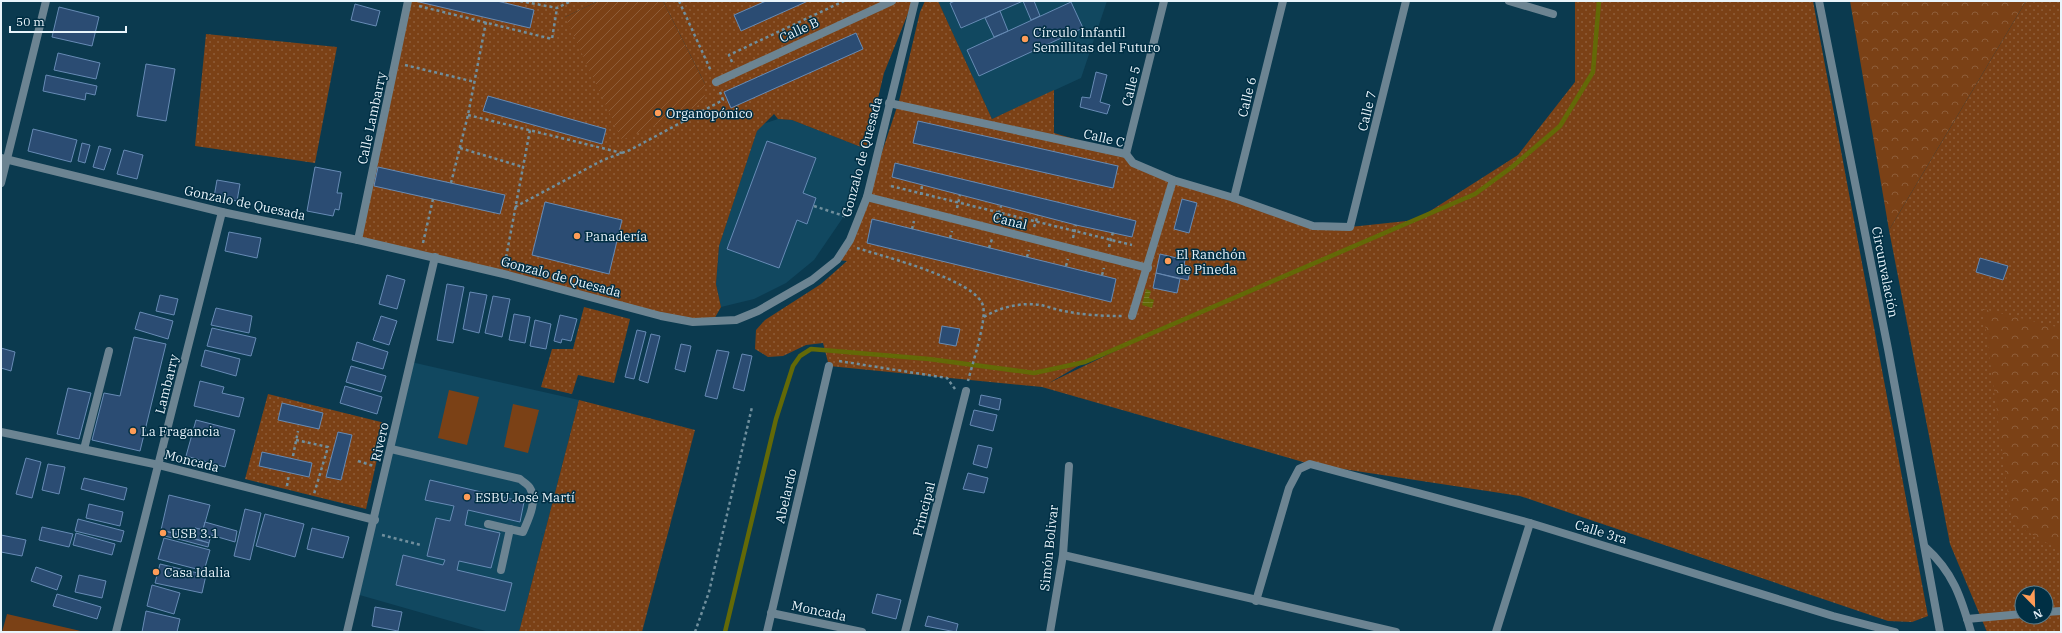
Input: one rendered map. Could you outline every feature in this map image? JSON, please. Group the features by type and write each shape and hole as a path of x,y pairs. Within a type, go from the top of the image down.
{"street":[{"path":"1,183 4,158 46,1"},
{"name":"Calle B","path":"716,82 892,1"},
{"name":"Gonzalo de Quesada","path":"4,158 222,212 434,257 661,316 692,322 736,320 758,311 812,280 837,260 848,245 867,197 915,1"},
{"name":"Calle 5","path":"1126,154 1164,1"},
{"name":"Calle 6","path":"1234,198 1283,1"},
{"name":"Calle 7","path":"1350,227 1406,1"},
{"path":"1509,1 1554,14"},
{"name":"Circunvalación","path":"1819,1 1888,349 1940,632"},
{"name":"Calle Lambarry","path":"358,240 408,2"},
{"name":"Calle C","path":"890,103 1126,154 1133,163 1173,180 1234,198 1312,226 1350,227"},
{"path":"1132,316 1148,268 1173,180"},
{"name":"Canal","path":"867,197 1148,268"},
{"name":"Lambarry","path":"116,632 222,212"},
{"name":"Rivero","path":"348,632 375,520 434,257"},
{"path":"84,449 109,350"},
{"name":"Abelardo","path":"767,632 829,366"},
{"name":"Principal","path":"905,632 966,391"},
{"name":"Moncada","path":"1,432 159,465 375,520"},
{"path":"391,449 520,480 530,488 532,510 523,532 488,524"},
{"name":"Calle 3ra","path":"1256,601 1288,488 1299,469 1310,464 1530,523 1833,616 1895,632"},
{"name":"Simón Bolivar","path":"1050,632 1063,555 1069,466"},
{"path":"1496,632 1530,523"},
{"path":"501,570 510,529"},
{"path":"1924,547 1940,560 1952,579 1971,632"},
{"path":"1063,555 1256,601 1396,632"},
{"name":"Moncada","path":"771,612 862,632"},
{"path":"1967,619 2014,615"}],"path":[{"path":"520,1 557,8 571,1"},
{"path":"515,207 602,160 622,153 723,100 679,1"},
{"path":"736,72 729,55 844,1"},
{"path":"408,2 552,38 557,8"},
{"path":"451,183 475,82 486,22"},
{"path":"396,63 475,82"},
{"path":"468,114 622,153"},
{"path":"503,274 530,130"},
{"path":"460,148 523,167"},
{"path":"891,186 1132,245"},
{"path":"420,254 433,199"},
{"path":"814,206 858,221"},
{"path":"848,245 933,272 959,284 980,298 984,306 984,317 969,377"},
{"path":"984,317 992,312 1025,303 1099,316 1132,316"},
{"path":"829,366 832,360 947,378 963,401"},
{"path":"695,632 709,592 752,407"},
{"path":"292,456 298,431"},
{"path":"296,440 328,447 310,504"},
{"path":"358,461 386,470"},
{"path":"372,532 421,545"}],"shaded area":[{"name":"Círculo Infantil Semillitas del Futuro","path":"938,1 1107,1 1081,78 992,119"},
{"path":"778,119 792,120 866,149 860,176 842,219 814,260 786,283 754,299 721,307 716,284 719,246 757,131 763,124"},
{"path":"1146,289 1151,291 1149,298 1154,300 1152,308 1142,305"},
{"name":"ESBU José Martí","path":"411,362 579,400 519,632 489,632 356,594"}],"green space":[{"path":"408,1 598,1 565,17 705,84 663,1 913,1 884,73 866,149 792,120 778,119 774,114 757,131 719,246 716,284 721,307 713,321 693,322 358,240"},
{"path":"598,1 663,1 705,84 705,95 699,105 622,140 565,17"},
{"path":"925,1 938,1 992,119 1054,90 1054,133 1126,154 1134,163 1312,226 1350,227 1416,220 1518,155 1575,82 1575,1 1813,1 1928,616 1912,622 1888,621 1520,496 1310,464 1042,387 829,366 823,343 806,345 783,356 768,357 755,349 756,330 765,320 821,284 847,261 837,260 867,197 899,101 920,12","holes":["1143,336 1144,337 1049,383 1085,362"]},
{"path":"1850,1 2026,1 1889,230"},
{"path":"2026,1 2061,1 2061,632 1987,632 1950,544 1889,230"},
{"path":"206,34 337,47 315,163 195,146"},
{"path":"584,307 630,319 614,383 578,375 572,394 541,387 552,349 573,349"},
{"path":"1983,309 2061,328 2061,551 2012,523"},
{"path":"449,390 479,397 467,445 438,438"},
{"path":"268,394 385,423 366,509 245,479"},
{"path":"579,400 695,430 642,632 519,632"},
{"path":"513,404 539,410 528,453 504,447"},
{"path":"7,614 85,632 2,632"}],"building":[{"path":"415,1 497,1 534,10 530,28"},
{"path":"766,1 808,1 741,31 734,15"},
{"path":"955,1 1023,1 961,28 950,3"},
{"path":"1023,1 1034,1 1040,16 1031,20"},
{"path":"1071,2 1083,28 979,76 967,50"},
{"path":"355,4 380,11 376,26 351,20"},
{"path":"59,7 99,17 92,46 52,37"},
{"path":"1000,11 1008,31 994,37 985,18"},
{"path":"856,33 863,49 731,108 724,92"},
{"path":"58,53 100,63 96,79 54,70"},
{"path":"146,64 175,69 166,121 137,116"},
{"path":"1096,72 1107,75 1100,102 1110,105 1107,114 1080,107 1082,97 1090,98"},
{"path":"46,75 97,86 95,95 86,93 85,100 43,91"},
{"path":"488,96 606,129 602,144 483,111"},
{"path":"918,121 1118,166 1113,188 913,143"},
{"path":"33,129 77,140 71,162 28,151"},
{"path":"767,141 816,158 803,193 816,198 807,224 797,220 779,268 727,249"},
{"path":"82,143 90,145 85,163 78,161"},
{"path":"99,146 111,149 104,170 93,167"},
{"path":"124,150 143,155 137,179 117,174"},
{"path":"895,163 1136,221 1132,237 1076,225 892,177"},
{"path":"315,167 341,172 337,193 342,193 339,210 335,209 333,216 307,211"},
{"path":"378,167 505,195 500,214 374,186"},
{"path":"217,180 240,184 237,201 214,197"},
{"path":"1182,199 1197,203 1189,233 1174,229"},
{"path":"545,202 622,220 609,274 532,255"},
{"path":"872,219 1116,279 1111,302 867,243"},
{"path":"229,232 261,238 257,258 225,251"},
{"path":"1160,254 1185,260 1184,265 1191,267 1188,280 1156,273"},
{"path":"1980,258 2008,266 2003,280 1976,272"},
{"path":"1156,273 1180,279 1177,293 1153,288"},
{"path":"387,275 405,280 397,309 379,304"},
{"path":"447,284 464,287 453,343 437,340"},
{"path":"470,292 487,295 479,333 463,329"},
{"path":"160,295 178,299 174,315 156,311"},
{"path":"493,296 510,299 502,337 485,333"},
{"path":"216,308 252,316 249,333 211,325"},
{"path":"140,312 173,321 168,339 135,329"},
{"path":"514,314 530,317 525,343 509,340"},
{"path":"560,315 577,319 571,341 562,339 561,343 554,341"},
{"path":"381,316 397,321 389,345 373,340"},
{"path":"535,320 551,324 546,349 530,346"},
{"path":"942,326 960,329 956,346 939,343"},
{"path":"212,328 256,338 251,356 207,346"},
{"path":"637,330 646,332 634,379 625,377"},
{"path":"651,334 660,336 648,383 639,380"},
{"path":"134,337 166,344 140,451 92,440 104,393 120,396"},
{"path":"357,342 388,352 383,369 352,360"},
{"path":"681,344 691,346 685,372 675,369"},
{"path":"1,348 15,352 11,371 1,368"},
{"path":"205,350 240,359 236,376 201,366"},
{"path":"717,350 729,352 717,399 705,396"},
{"path":"742,354 752,356 744,391 733,388"},
{"path":"351,366 386,376 381,392 346,382"},
{"path":"200,381 224,387 222,393 244,398 239,417 194,406"},
{"path":"345,386 382,397 377,414 340,403"},
{"path":"68,388 91,393 79,439 57,434"},
{"path":"981,395 1001,399 999,410 979,405"},
{"path":"282,403 323,413 319,429 278,420"},
{"path":"974,410 997,415 993,431 970,425"},
{"path":"196,420 235,430 225,467 186,456"},
{"path":"338,432 352,435 341,480 326,477"},
{"path":"978,445 992,448 987,468 973,464"},
{"path":"262,452 312,463 309,477 259,466"},
{"path":"26,458 41,462 32,498 16,494"},
{"path":"48,464 65,467 59,494 42,490"},
{"path":"968,473 988,478 984,493 963,489"},
{"path":"84,478 127,488 124,500 81,489"},
{"path":"430,480 524,502 520,522 468,510 465,525 500,533 491,568 459,561 457,570 512,583 505,611 396,585 403,555 443,565 445,560 427,556 436,518 450,521 454,506 425,500"},
{"path":"169,495 210,505 203,530 195,528 193,538 161,530"},
{"path":"89,504 123,512 120,526 86,518"},
{"path":"245,509 261,513 250,560 234,556"},
{"path":"265,514 304,524 295,557 256,546"},
{"path":"78,519 124,531 121,542 75,531"},
{"path":"205,522 237,531 235,542 211,535 209,543 193,538 195,528 203,530"},
{"path":"42,527 73,534 69,547 39,540"},
{"path":"312,528 349,537 343,558 307,549"},
{"path":"161,530 183,536 182,540 160,535"},
{"path":"76,533 115,544 112,555 73,545"},
{"path":"1,535 26,540 22,556 1,552"},
{"path":"183,536 209,543 208,547 182,540"},
{"path":"164,538 210,550 204,571 158,559"},
{"path":"160,564 206,575 202,593 155,583"},
{"path":"36,567 62,576 57,590 31,581"},
{"path":"79,575 106,581 102,598 75,592"},
{"path":"152,585 180,593 174,614 147,606"},
{"path":"57,594 101,607 97,619 53,606"},
{"path":"877,594 901,600 896,619 872,613"},
{"path":"375,607 402,612 398,631 372,626"},
{"path":"146,611 180,619 177,632 142,632"},
{"path":"928,616 958,624 956,632 925,626"}],"waterway":[{"path":"725,632 776,419 793,366 800,356 811,349 929,359 1034,373 1085,362 1475,194 1512,167 1560,126 1593,72 1599,1"}],"place":[{"name":"Círculo Infantil Semillitas del Futuro","path":"1025,39"},
{"name":"Organopónico","path":"658,113"},
{"name":"Panadería","path":"577,236"},
{"name":"El Ranchón de Pineda","path":"1168,261"},
{"name":"La Fragancia","path":"133,431"},
{"name":"ESBU José Martí","path":"467,497"},
{"name":"USB 3.1","path":"163,533"},
{"name":"Casa Idalia","path":"156,572"}]}
